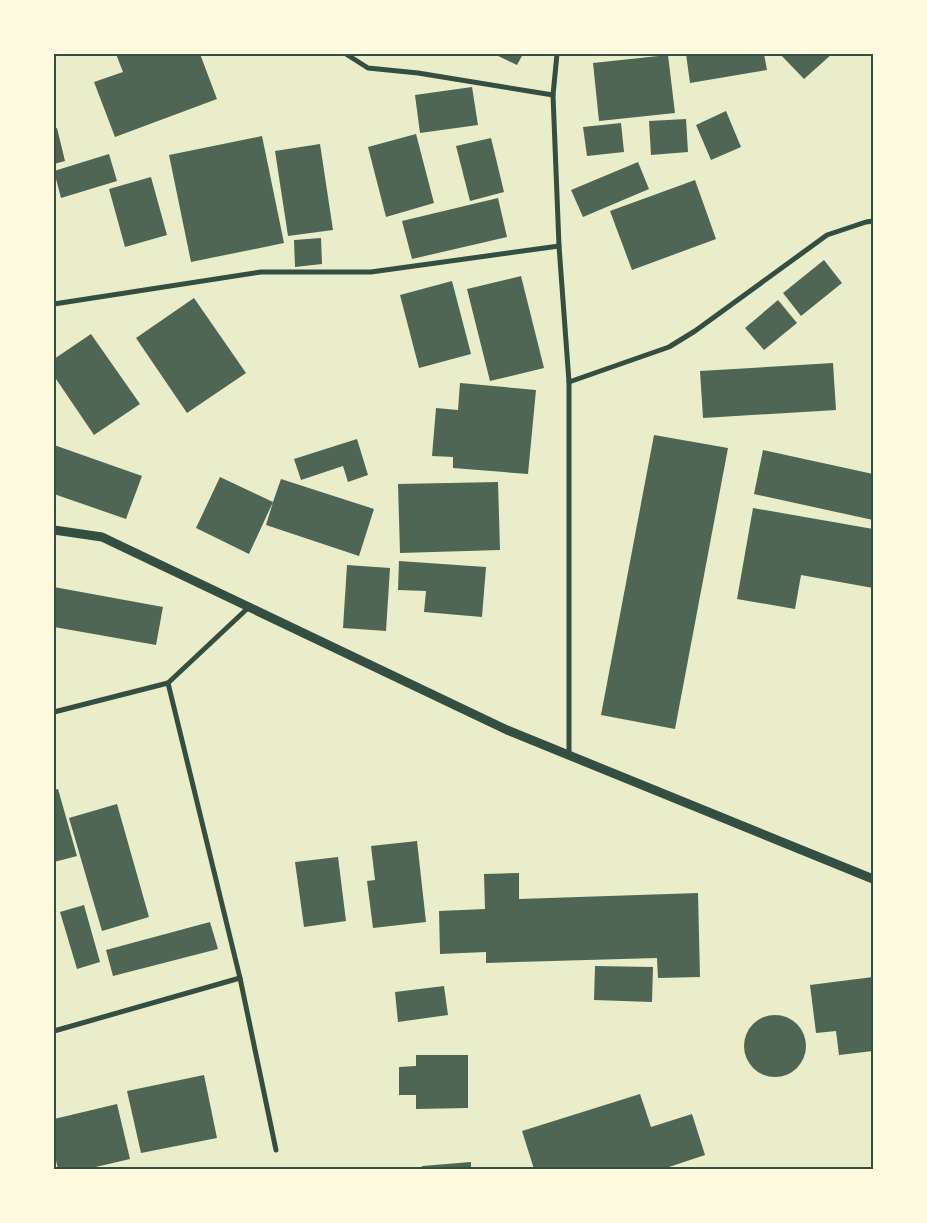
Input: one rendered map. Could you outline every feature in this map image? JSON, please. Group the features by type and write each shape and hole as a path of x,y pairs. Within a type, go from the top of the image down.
{"street":[{"path":"346,54 368,68 418,73 553,95"},
{"path":"556,54 553,95 559,246 570,382 569,756"},
{"path":"570,382 669,347 695,331 827,235 873,221"},
{"path":"54,304 261,272 371,272 559,246"},
{"path":"54,530 102,537 507,730 873,879"},
{"path":"54,712 168,683 249,607"},
{"path":"168,683 240,978 276,1150"},
{"path":"54,1030 240,978"}],"building":[{"path":"116,54 200,54 217,99 115,137 94,82 123,72"},
{"path":"494,54 523,54 517,65"},
{"path":"686,54 764,54 767,70 690,83"},
{"path":"780,54 832,54 804,79"},
{"path":"668,55 675,113 599,121 593,63"},
{"path":"472,87 478,125 420,133 415,95"},
{"path":"726,111 741,147 711,160 696,125"},
{"path":"686,119 688,152 651,155 649,121"},
{"path":"621,123 624,152 587,156 583,127"},
{"path":"57,128 65,161 54,164 54,129"},
{"path":"416,134 434,203 386,217 368,147"},
{"path":"262,136 284,243 191,262 169,155"},
{"path":"491,138 504,192 470,201 456,146"},
{"path":"320,144 333,230 288,236 275,151"},
{"path":"109,154 117,181 61,198 54,171"},
{"path":"638,162 649,189 583,217 571,190"},
{"path":"151,177 167,235 125,247 109,189"},
{"path":"695,180 716,239 632,270 610,211"},
{"path":"498,198 507,237 412,259 402,221"},
{"path":"321,238 322,264 295,267 294,240"},
{"path":"824,260 842,283 801,316 783,293"},
{"path":"521,276 544,368 490,381 467,289"},
{"path":"452,281 471,354 419,368 400,295"},
{"path":"194,298 246,373 187,413 136,338"},
{"path":"778,300 797,323 764,350 745,328"},
{"path":"91,334 140,404 94,435 54,376 54,359"},
{"path":"833,363 836,410 703,418 700,371"},
{"path":"460,383 536,390 528,474 453,468 453,457 432,456 436,408 458,410"},
{"path":"654,435 728,448 675,729 601,715"},
{"path":"357,439 368,475 348,482 343,466 301,480 294,459"},
{"path":"54,445 142,476 126,519 54,494"},
{"path":"763,450 873,474 873,520 754,494"},
{"path":"220,477 273,502 249,554 196,528"},
{"path":"281,479 374,509 359,556 266,525"},
{"path":"498,482 500,550 400,553 398,484"},
{"path":"753,508 873,529 873,588 801,575 795,609 737,599"},
{"path":"399,561 486,567 482,617 424,612 426,591 398,590"},
{"path":"347,565 390,568 386,631 343,628"},
{"path":"54,587 163,607 156,645 54,627"},
{"path":"58,789 77,856 54,862 54,790"},
{"path":"117,804 149,917 102,931 69,818"},
{"path":"417,841 426,922 373,928 367,881 375,880 371,846"},
{"path":"338,857 346,921 304,927 295,862"},
{"path":"519,873 519,899 698,893 700,977 658,978 657,958 486,963 486,952 440,954 439,911 485,909 484,874"},
{"path":"84,905 100,962 77,969 60,912"},
{"path":"210,922 218,949 113,976 106,950"},
{"path":"595,966 653,967 652,1002 594,1000"},
{"path":"873,977 873,1051 839,1055 836,1031 816,1033 810,985"},
{"path":"444,986 448,1015 398,1022 395,992"},
{"path":"775,1015 787,1017 797,1024 804,1034 806,1046 804,1058 797,1068 787,1075 775,1077 763,1075 753,1068 746,1058 744,1046 746,1034 753,1024 763,1017"},
{"path":"416,1055 468,1055 468,1108 416,1109 416,1095 399,1095 399,1067 416,1066"},
{"path":"204,1075 217,1138 141,1153 127,1091"},
{"path":"640,1094 651,1127 692,1114 705,1155 663,1169 534,1169 522,1131"},
{"path":"117,1104 130,1159 87,1169 58,1169 54,1152 54,1119"},
{"path":"471,1162 471,1169 422,1169 422,1166"}]}
